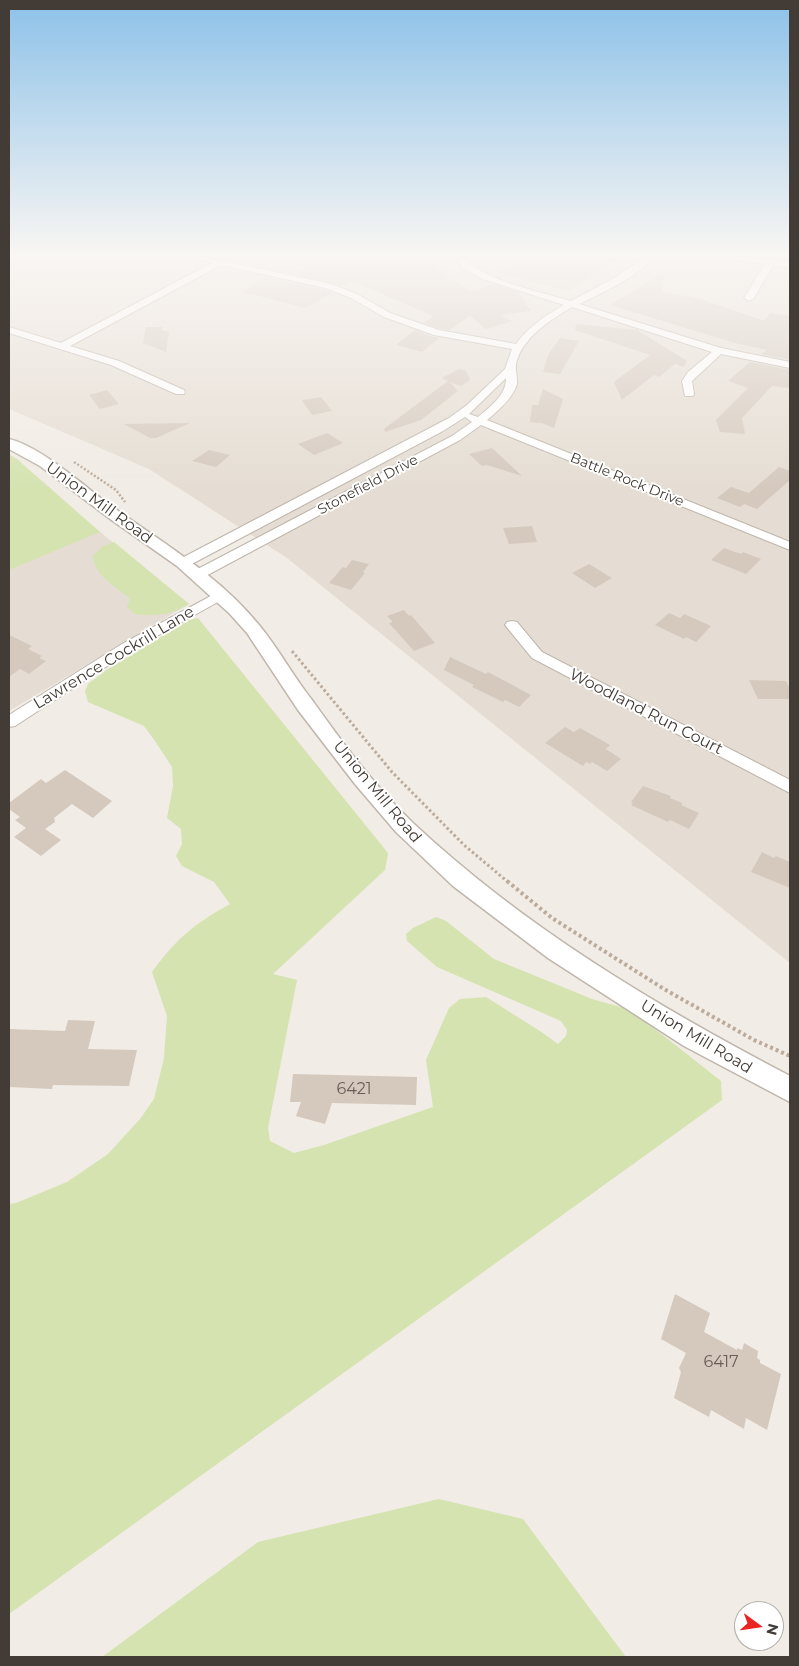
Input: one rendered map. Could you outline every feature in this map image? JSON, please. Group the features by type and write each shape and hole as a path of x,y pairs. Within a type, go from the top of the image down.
{"street":[{"path":"25,335 116,363 180,392"},
{"path":"63,346 84,335"},
{"path":"453,335 519,347"},
{"name":"Stonefield Drive","path":"190,569 438,449 480,420 507,392 512,379 510,370 519,347 530,335"},
{"path":"667,335 719,351 790,365"},
{"path":"689,394 686,381 719,351"},
{"name":"Stonefield Drive","path":"190,569 418,442 463,414 498,377 510,370"},
{"name":"Battle Rock Drive","path":"463,414 790,546"},
{"name":"Union Mill Road","path":"9,443 45,463 190,569 220,595 253,629 305,705 362,779 403,826 460,880 556,951 677,1028 754,1072 790,1090"},
{"name":"Lawrence Cockrill Lane","path":"9,722 127,647 220,595"},
{"name":"Woodland Run Court","path":"512,625 528,648 536,655 787,780"}],"path":[{"path":"70,460 116,490 129,506"},
{"path":"290,649 392,772 464,844 552,918 664,989 754,1040 790,1056"}],"shaded area":[{"path":"9,335 790,335 790,963 287,558 149,469 9,409"},
{"path":"9,458 189,604 9,711"}],"green space":[{"path":"9,454 17,459 100,532 9,570"},
{"path":"114,542 189,604 176,611 163,614 135,614 127,607 130,598 102,575 95,563 93,556 103,546"},
{"path":"198,618 388,853 385,870 273,974 297,980 268,1128 270,1141 294,1153 324,1145 433,1107 426,1060 449,1008 460,999 486,997 558,1044 566,1036 567,1030 561,1021 437,967 407,941 406,934 413,928 436,917 446,921 494,959 592,999 631,1010 721,1081 722,1100 9,1614 9,1204 16,1203 67,1182 108,1154 140,1119 154,1099 164,1058 167,1016 152,972 169,950 186,933 206,918 230,904 214,882 182,866 176,856 182,844 181,829 167,818 173,786 172,767 155,741 144,726 88,702 85,691 88,684 105,671 189,620"},
{"path":"439,1499 523,1519 626,1657 102,1657 258,1542"}],"building":[{"path":"145,335 169,335 166,352 143,343"},
{"path":"409,335 427,335 439,338 422,352 396,345"},
{"path":"589,335 645,335 687,361 684,367 675,364 659,377 654,375 622,400 614,382 650,355"},
{"path":"708,335 790,335 790,360 761,354 767,350"},
{"path":"560,338 579,341 560,374 543,372 548,355"},
{"path":"750,362 790,370 790,388 772,386 742,418 745,434 720,432 716,420 748,388 728,381"},
{"path":"459,369 466,371 470,380 461,386 450,382 458,391 421,420 385,432 384,429 448,381 442,378"},
{"path":"543,389 563,399 554,428 542,423 530,422 532,405 538,405"},
{"path":"107,390 119,404 100,409 89,395"},
{"path":"321,397 332,411 312,415 302,400"},
{"path":"190,423 156,438 150,438 124,424"},
{"path":"327,433 343,443 314,455 298,444"},
{"path":"492,448 522,476 487,465 482,466 469,454"},
{"path":"209,450 230,455 216,467 192,461"},
{"path":"779,467 790,471 790,480 757,509 744,504 740,507 717,498 731,487 749,493"},
{"path":"532,526 537,542 509,544 503,528"},
{"path":"724,548 741,554 743,552 761,559 746,574 711,560"},
{"path":"352,560 369,564 363,572 365,573 351,590 329,583 343,567 346,568"},
{"path":"589,564 612,578 595,588 572,573"},
{"path":"404,610 409,616 411,615 435,643 414,651 389,623 393,622 387,616"},
{"path":"669,613 680,618 684,614 711,626 696,642 686,637 684,639 655,625"},
{"path":"9,635 32,646 28,649 42,656 39,658 46,661 29,674 20,669 9,677"},
{"path":"450,657 486,674 488,672 531,695 519,707 505,700 503,702 472,687 474,685 444,670"},
{"path":"749,680 786,681 790,689 790,699 758,699"},
{"path":"565,727 574,732 580,728 610,745 606,749 621,759 607,771 592,762 590,764 586,762 583,766 545,743"},
{"path":"65,770 112,801 93,818 72,804 54,818 55,822 45,829 61,840 41,856 14,837 26,828 15,820 20,817 9,809 9,803 41,779 46,783"},
{"path":"643,786 671,796 670,798 682,803 681,805 699,813 689,829 670,820 668,822 631,805 633,803 631,802"},
{"path":"762,852 774,858 776,856 790,862 790,888 751,872"},
{"path":"68,1020 95,1021 88,1049 137,1050 129,1086 53,1085 52,1089 9,1087 9,1029 65,1031"},
{"path":"293,1074 417,1077 416,1105 332,1103 325,1124 296,1116 301,1102 290,1102"},
{"path":"675,1294 710,1313 704,1332 737,1350 737,1348 742,1350 744,1343 758,1351 757,1358 760,1360 760,1363 781,1374 767,1430 746,1418 744,1429 711,1410 709,1417 674,1398 681,1372 679,1368 686,1353 661,1339"}]}
